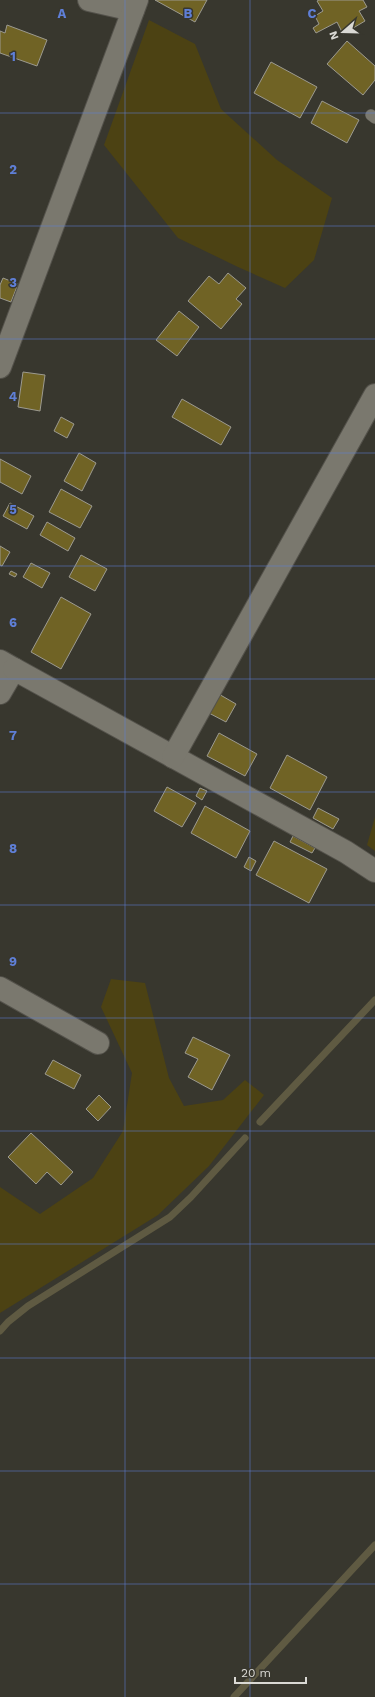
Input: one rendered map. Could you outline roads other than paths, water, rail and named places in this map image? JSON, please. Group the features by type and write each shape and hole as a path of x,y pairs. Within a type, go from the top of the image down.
{"street":[{"path":"0,367 135,5 89,0"},
{"path":"172,757 375,395"},
{"path":"0,693 7,665 346,852 375,871"},
{"path":"0,988 98,1043"}],"waterway":[{"path":"260,1122 375,1000"},
{"path":"0,1331 8,1322 28,1306 170,1217 191,1197 245,1138"},
{"path":"234,1697 375,1545"}]}
